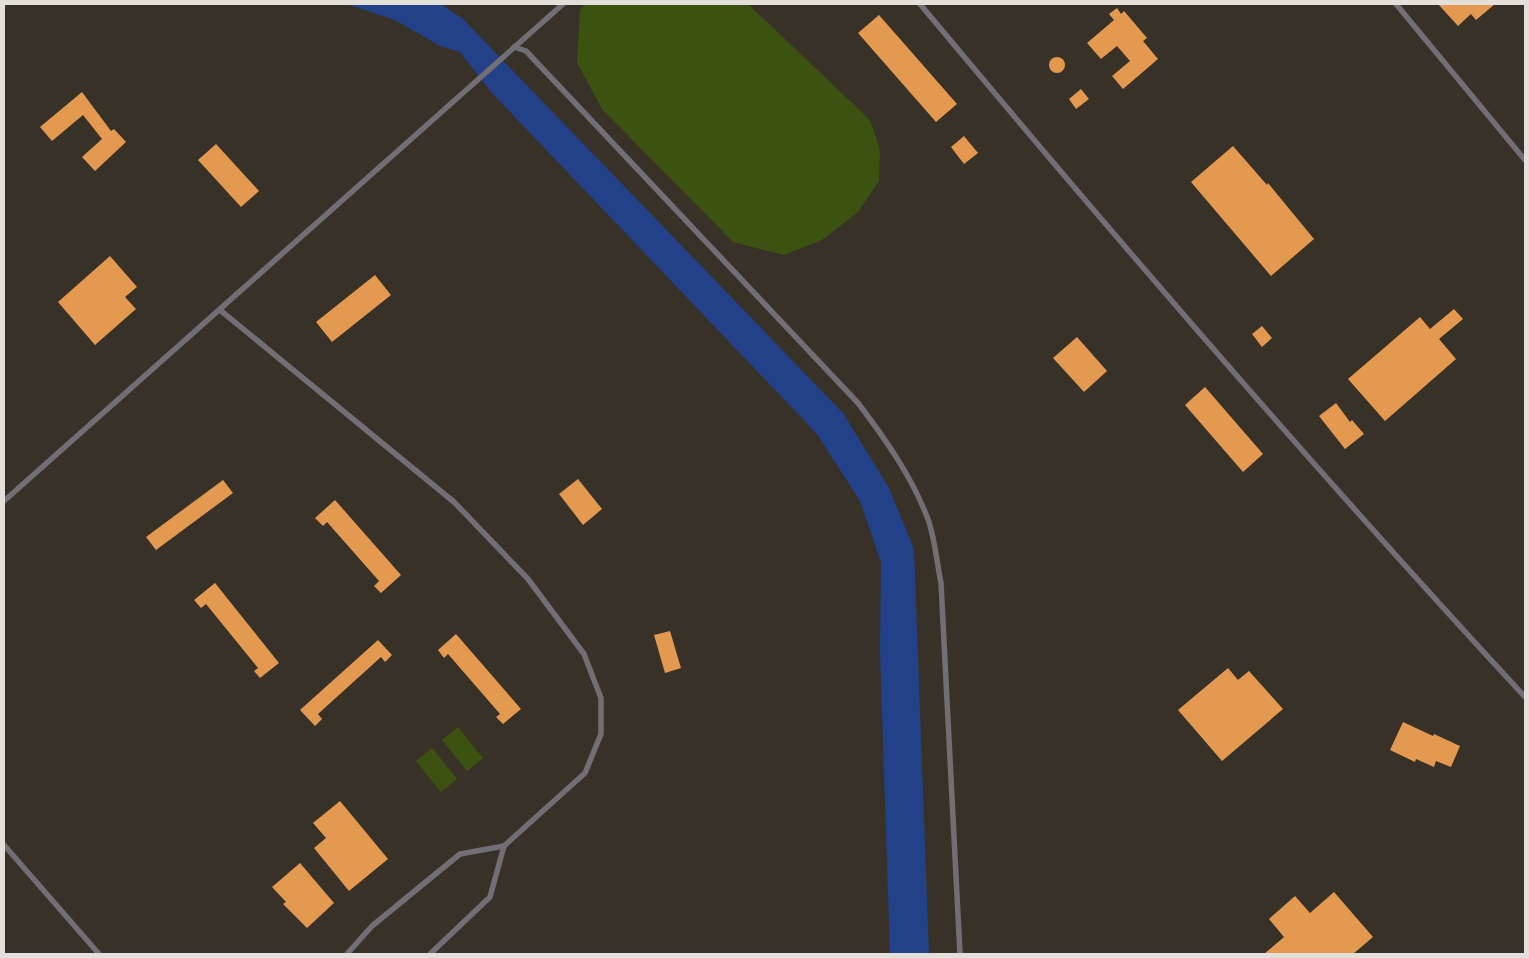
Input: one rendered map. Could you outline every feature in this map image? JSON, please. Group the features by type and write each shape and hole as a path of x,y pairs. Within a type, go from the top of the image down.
{"lane":[{"path":"4,501 563,4"},
{"path":"920,4 1072,186 1446,611 1525,697"},
{"path":"1396,4 1525,160"},
{"path":"514,46 526,51 533,58 858,403 887,442 910,480 929,523 941,583 960,954"},
{"path":"220,310 454,502 528,579 584,654 601,698 601,734 585,773 504,846 460,854 372,926 347,954"},
{"path":"4,845 99,954"},
{"path":"430,954 490,896 504,846"}],"green space":[{"path":"585,4 748,4 870,120 880,149 879,181 858,212 822,240 784,255 733,242 602,109 577,63 580,10"},
{"path":"458,727 483,758 467,771 442,740"},
{"path":"432,748 457,779 441,792 416,761"}],"water":[{"path":"346,4 441,4 463,19 843,413 889,488 914,549 929,954 890,954 880,651 881,562 860,501 817,434 492,93 460,52 440,46 395,20"}],"building":[{"path":"1438,4 1495,4 1476,20 1471,14 1458,26"},
{"path":"1117,8 1121,14 1124,11 1147,38 1143,41 1158,59 1123,89 1112,76 1130,61 1117,46 1101,59 1087,43 1114,20 1109,14"},
{"path":"879,15 957,104 936,122 858,33"},
{"path":"1054,57 1060,57 1065,62 1063,71 1054,73 1049,68 1049,62"},
{"path":"1081,89 1089,99 1076,109 1069,99"},
{"path":"82,92 111,131 114,129 126,142 95,171 82,157 102,139 83,115 52,141 40,127"},
{"path":"964,136 978,153 964,164 951,147"},
{"path":"216,144 259,191 241,207 198,160"},
{"path":"1233,146 1267,185 1268,183 1314,239 1271,276 1191,182"},
{"path":"110,256 137,287 125,297 136,309 95,345 58,302"},
{"path":"375,275 391,295 332,342 316,322"},
{"path":"1454,309 1463,319 1439,339 1456,359 1385,421 1348,379 1420,317 1430,329"},
{"path":"1262,326 1272,338 1262,347 1252,334"},
{"path":"1077,337 1107,371 1084,392 1053,358"},
{"path":"1205,387 1263,454 1243,472 1185,405"},
{"path":"1336,403 1350,422 1352,420 1364,434 1345,449 1319,416"},
{"path":"578,479 602,509 583,525 559,494"},
{"path":"223,480 233,493 156,550 146,537"},
{"path":"335,500 401,575 381,593 374,586 379,581 327,522 323,526 315,518"},
{"path":"215,583 279,663 260,678 254,671 258,668 206,604 201,608 194,600"},
{"path":"670,631 681,668 665,673 654,635"},
{"path":"456,634 521,709 503,724 496,717 500,714 448,654 444,658 438,650"},
{"path":"378,640 392,655 385,662 381,657 318,714 322,719 315,726 300,710"},
{"path":"1228,668 1238,680 1249,671 1283,709 1222,761 1178,710"},
{"path":"1403,722 1460,746 1451,767 1436,761 1434,767 1416,759 1415,762 1390,750"},
{"path":"340,801 388,859 349,891 314,848 326,838 313,823"},
{"path":"300,863 334,903 307,928 283,904 286,902 272,887"},
{"path":"1334,892 1373,937 1353,954 1264,954 1284,937 1269,919 1295,896 1310,913"}]}
